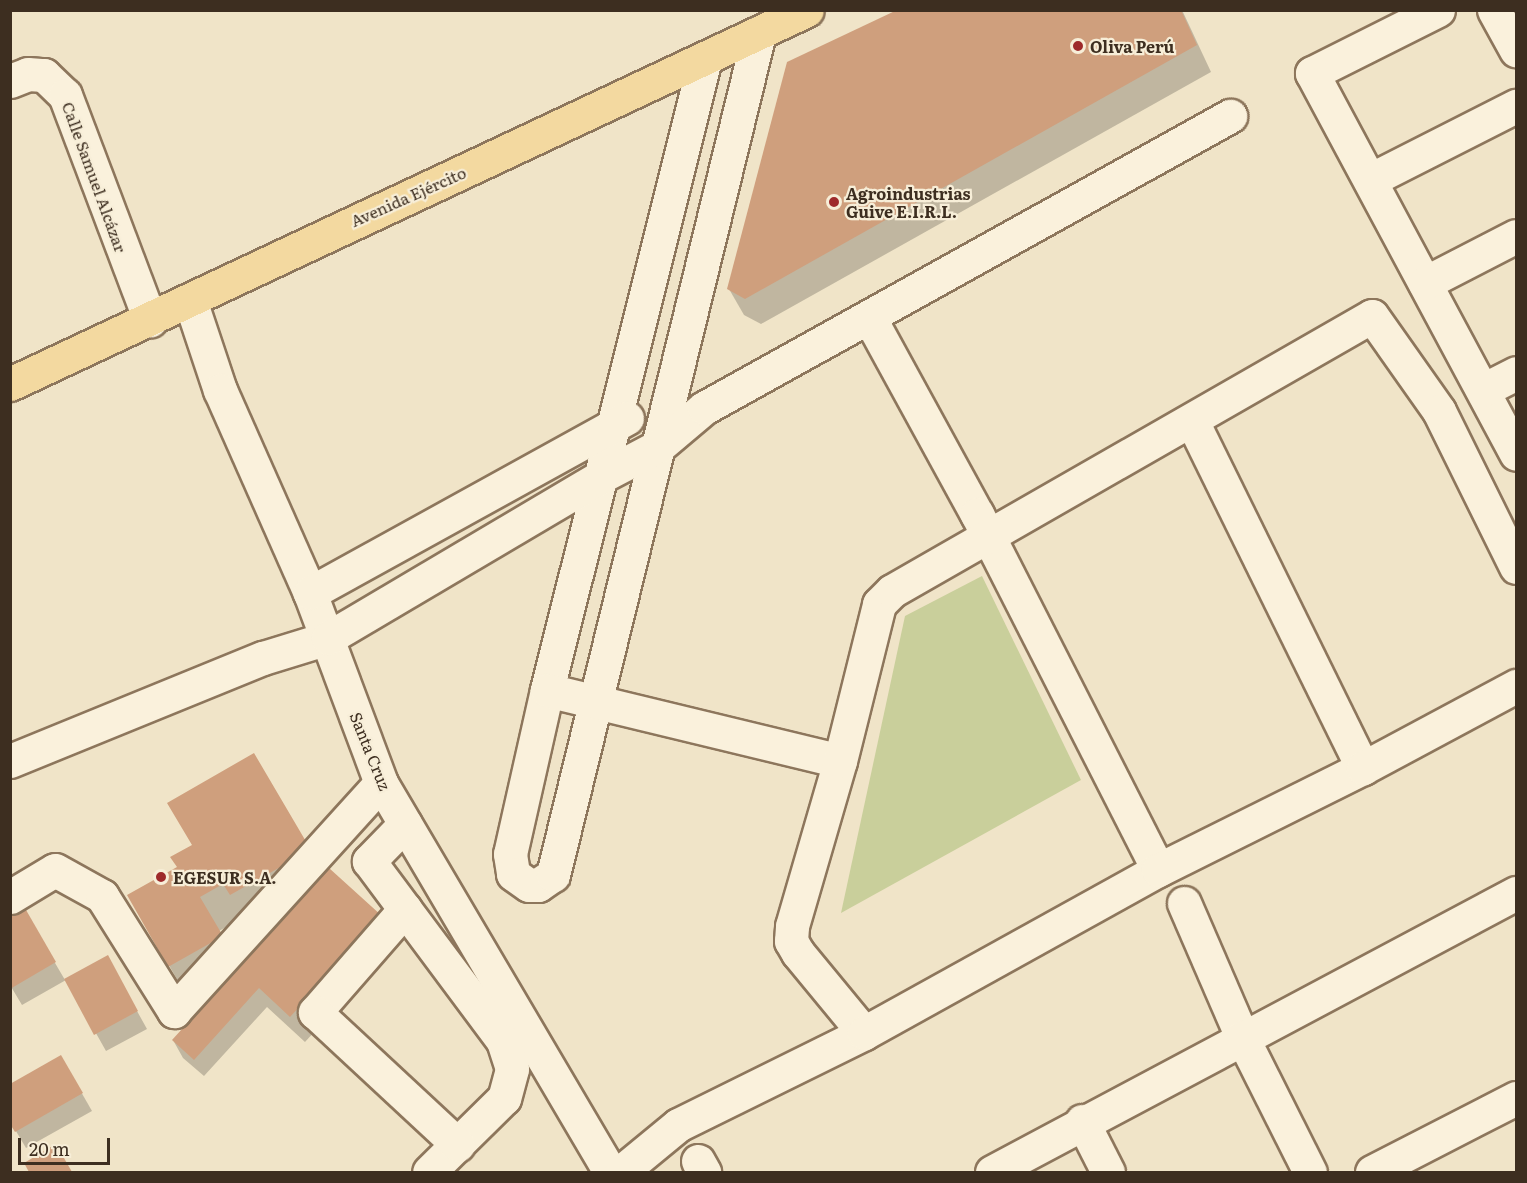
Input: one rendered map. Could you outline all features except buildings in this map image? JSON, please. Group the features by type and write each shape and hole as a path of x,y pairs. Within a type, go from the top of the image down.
{"main road":[{"name":"Avenida Ejército","path":"10,384 807,10"}],"street":[{"path":"1438,10 1312,73 1516,453"},
{"path":"1494,10 1516,50"},
{"path":"705,59 616,424 547,690 510,854 513,874 529,885 538,885 553,875 759,33"},
{"name":"Calle Samuel Alcázar","path":"10,81 28,74 44,75 65,95 150,320"},
{"path":"1370,180 1516,106"},
{"path":"10,761 263,658 328,638 602,476 659,446 704,408 1230,116"},
{"path":"1425,283 1516,236"},
{"name":"Santa Cruz","path":"190,300 220,390 310,593 381,783 610,1173"},
{"path":"864,1033 792,941 792,926 840,761 879,604 892,591 1372,316 1439,411 1516,567"},
{"path":"869,317 987,538 1158,870"},
{"path":"1483,390 1516,373"},
{"path":"310,593 616,424 670,397 704,408"},
{"path":"1192,421 1363,768"},
{"path":"621,1173 678,1125 864,1033 1158,870 1363,768 1516,686"},
{"path":"547,690 840,761"},
{"path":"10,897 55,870 102,896 174,1011 381,783"},
{"path":"405,824 369,861 503,1041 512,1069 504,1098 429,1173"},
{"path":"992,1173 1082,1121 1516,893"},
{"path":"1184,903 1242,1037 1310,1173"},
{"path":"405,909 315,1012 458,1145"},
{"path":"1372,1173 1516,1098"},
{"path":"1082,1121 1108,1173"}],"green space":[{"path":"982,576 1081,780 841,913 905,616"}],"place":[{"name":"Oliva Perú","path":"1078,46"},
{"name":"Agroindustrias Guive E.I.R.L.","path":"834,202"},
{"name":"EGESUR S.A.","path":"161,877"}]}
